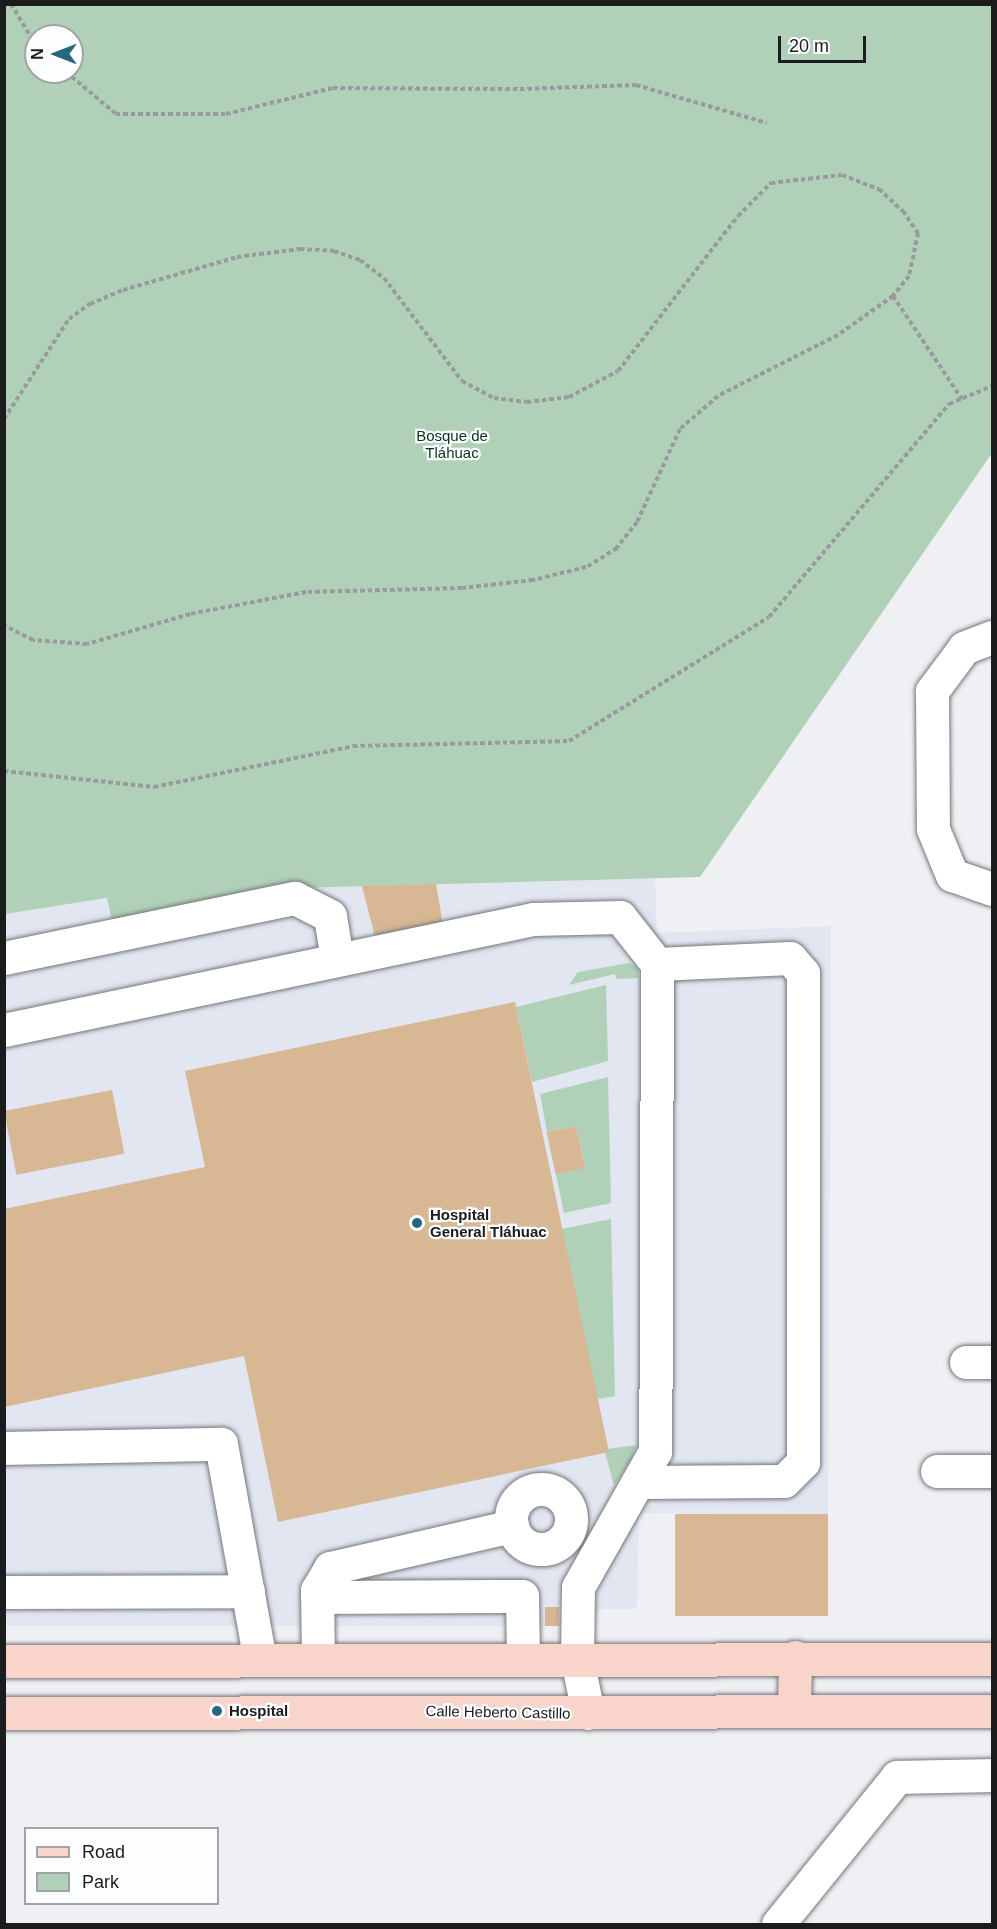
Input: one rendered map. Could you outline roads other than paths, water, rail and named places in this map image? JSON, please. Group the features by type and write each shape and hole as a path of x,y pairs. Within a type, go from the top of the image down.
{"main road":[{"path":"794,1711 795,1657"},
{"path":"4,1661 795,1657 993,1659"},
{"name":"Calle Heberto Castillo","path":"4,1713 993,1711"}],"street":[{"path":"993,637 964,648 932,691 933,829 952,875 993,889"},
{"path":"4,958 295,898 330,916 337,959"},
{"path":"4,1030 533,918 620,917 657,964 655,1451 578,1587 577,1659 588,1713"},
{"path":"638,1482 784,1481 803,1462 803,974 790,958 657,964"},
{"path":"4,1448 221,1444 260,1660"},
{"path":"937,1472 993,1471"},
{"path":"318,1660 317,1597 322,1576 330,1568 512,1526"},
{"path":"4,1592 248,1591"},
{"path":"317,1597 522,1596 523,1659"},
{"path":"778,1924 897,1777 993,1774"}],"place":[{"name":"Hospital General Tláhuac","path":"417,1223"},
{"name":"Hospital","path":"217,1711"}],"park label":[{"name":"Bosque de Tláhuac","path":"452,444"}]}
